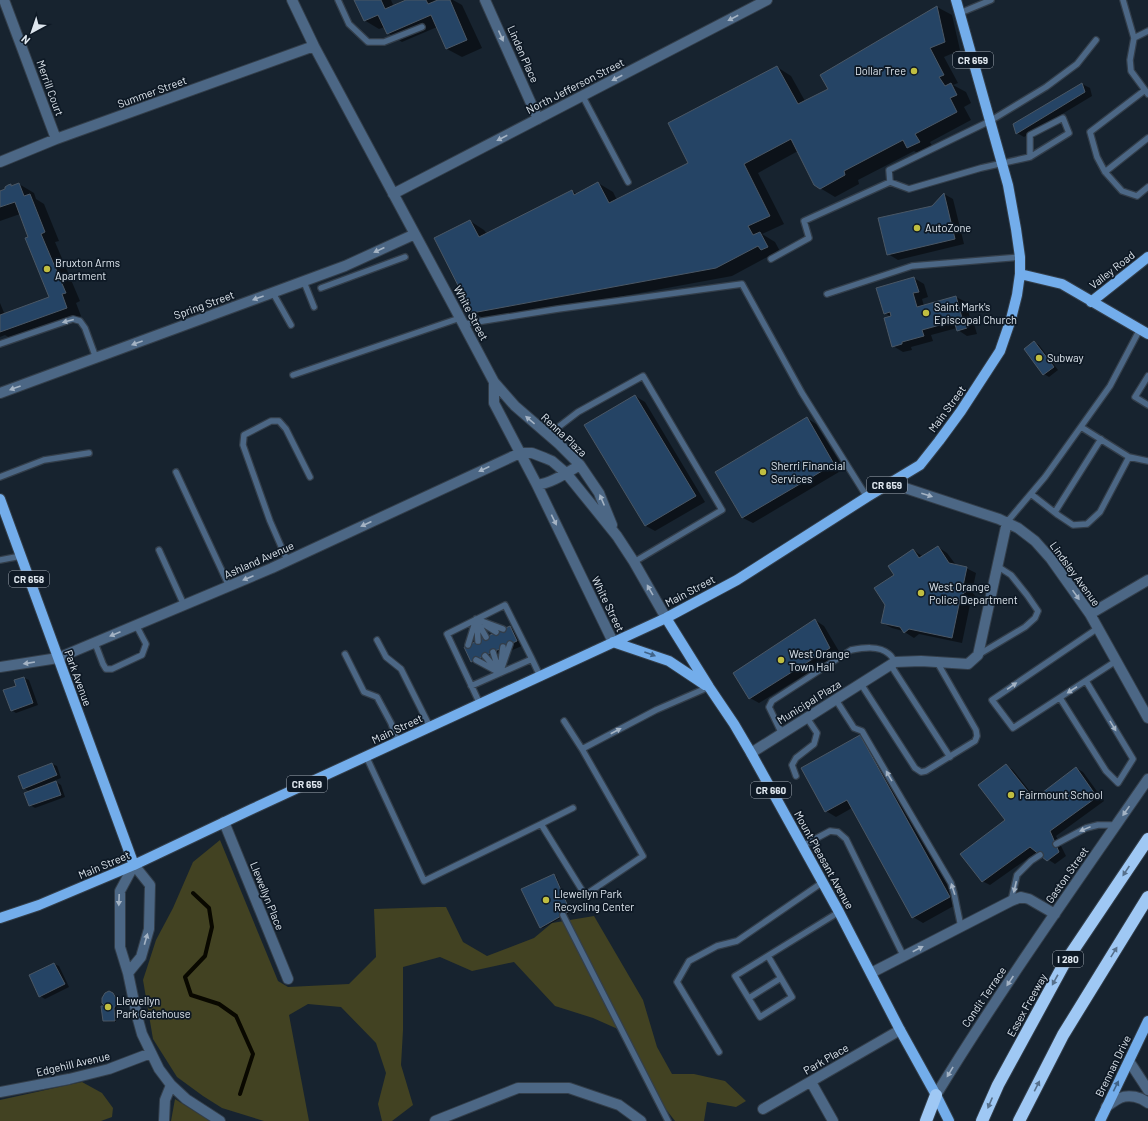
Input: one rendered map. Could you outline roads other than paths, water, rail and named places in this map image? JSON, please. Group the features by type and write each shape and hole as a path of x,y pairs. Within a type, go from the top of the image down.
{"highway":[{"name":"Essex Freeway","path":"982,1121 998,1085 1064,964 1148,839"},
{"path":"1019,1121 1063,1035 1148,897"},
{"path":"926,1121 936,1095"}],"main road":[{"name":"Main Street","path":"0,918 39,905 134,865 666,618 737,580 920,465 961,411 1000,351 1011,319 1020,274 1020,257 1013,209 1002,164 956,0"},
{"name":"Valley Road","path":"1091,302 1148,257"},
{"path":"1020,274 1062,284 1144,332"},
{"name":"Park Avenue","path":"0,499 4,521 21,556 134,865"},
{"name":"Mount Pleasant Avenue","path":"666,618 751,753 823,882 948,1120"},
{"path":"613,642 669,661 709,687"},
{"name":"Brennan Drive","path":"1100,1121 1148,1021"}],"street":[{"name":"Merrill Court","path":"4,0 56,139"},
{"name":"White Street","path":"292,0 314,46 494,382 494,403 537,485 613,642"},
{"name":"Linden Place","path":"485,0 538,119"},
{"name":"North Jefferson Street","path":"393,194 767,0"},
{"name":"Summer Street","path":"0,162 56,139 314,46"},
{"name":"Spring Street","path":"0,394 304,282 345,266 415,234"},
{"name":"Renna Plaza","path":"494,382 515,406 559,444 580,465 599,493 617,536"},
{"name":"Renna Plaza","path":"520,453 532,453 552,461 566,473 617,536 634,562 666,618"},
{"name":"Ashland Avenue","path":"0,667 58,658 95,643 229,586 520,453"},
{"path":"537,485 551,482 580,465"},
{"name":"Lindsley Avenue","path":"890,483 999,518 1018,528 1035,541 1047,554 1090,614 1146,712"},
{"path":"893,663 921,661 968,664 978,655 1007,522"},
{"path":"1090,614 1148,580"},
{"name":"Municipal Plaza","path":"751,753 893,663"},
{"name":"Gaston Street","path":"871,973 1011,901 1021,898 1029,899 1055,914 1148,779"},
{"name":"Llewellyn Place","path":"224,822 288,979"},
{"path":"134,865 120,891 120,947 128,973 140,1028 159,1069 171,1085 186,1099 220,1121"},
{"name":"Park Avenue","path":"128,973 141,957 149,929 150,885 134,865"},
{"name":"Condit Terrace","path":"936,1095 964,1049 1055,914"},
{"name":"Park Place","path":"763,1109 900,1030"},
{"name":"Edgehill Avenue","path":"0,1092 69,1079 110,1069 151,1053"},
{"path":"1129,1061 1148,1090"},
{"path":"811,1082 833,1121"},
{"path":"164,1121 165,1100 171,1085"},
{"path":"436,1121 518,1088 569,1088 619,1105 641,1121"},
{"path":"1106,1107 1121,1098 1132,1096 1139,1097 1148,1103"}],"lane":[{"path":"338,0 349,24 368,42 384,42 422,27"},
{"path":"960,13 989,0"},
{"path":"1123,0 1134,38 1130,60 1132,72 1146,92 1090,132 1097,157 1105,172 1122,191 1137,196 1148,187"},
{"path":"1134,38 1148,31"},
{"path":"890,182 889,170 990,121 1046,87 1077,64 1096,40"},
{"path":"582,95 628,182"},
{"path":"771,259 809,238 804,221 890,182 909,189 981,168 1030,157 1070,133 1063,118 1030,135 1030,157"},
{"path":"1105,172 1148,138"},
{"path":"321,288 405,257"},
{"path":"827,294 912,266 1020,257"},
{"path":"345,266 349,278"},
{"path":"304,282 314,307"},
{"path":"292,374 462,321 742,284 802,393 867,497"},
{"path":"273,293 291,325"},
{"path":"0,344 73,319 80,321 85,328 96,358"},
{"path":"1007,522 1045,477 1082,427 1144,332"},
{"path":"548,435 578,412 644,376 722,510 634,562"},
{"path":"1148,378 1135,397 1148,405"},
{"path":"287,560 270,521 243,445 244,435 271,421 280,421 286,429 310,477"},
{"path":"1082,427 1129,457 1148,461"},
{"path":"1055,512 1101,439"},
{"path":"0,477 44,460 89,453"},
{"path":"1031,494 1073,525 1087,524 1100,512 1129,457"},
{"path":"176,472 229,586"},
{"path":"159,550 184,605"},
{"path":"0,560 21,556"},
{"path":"978,655 1026,627 1035,618 1038,611 1011,575 997,566"},
{"path":"480,704 447,634 505,605 540,676"},
{"path":"476,619 503,629"},
{"path":"476,619 496,632"},
{"path":"476,619 486,637"},
{"path":"476,619 478,640"},
{"path":"468,645 476,619"},
{"path":"95,643 106,669 112,669 142,655 146,644 136,625"},
{"path":"1098,628 992,700 1013,728 1116,661"},
{"path":"378,640 386,657 400,669 430,727"},
{"path":"500,673 510,644"},
{"path":"500,673 503,647"},
{"path":"782,734 769,707 772,700 851,650 862,648 883,649 890,654 893,663 950,757"},
{"path":"493,652 500,673"},
{"path":"345,654 364,692 377,697 391,723 398,742"},
{"path":"485,656 500,673"},
{"path":"471,686 532,659 530,656"},
{"path":"476,660 500,673"},
{"path":"861,684 915,768 921,772 926,771 974,741 977,736 976,730 936,662"},
{"path":"1060,698 1106,771 1118,783 1133,758 1086,681"},
{"path":"582,749 656,710 709,687"},
{"path":"836,700 854,728 862,731 951,883 961,927"},
{"path":"796,776 792,766 796,758 814,744 817,733 807,718"},
{"path":"541,824 584,895 643,856 582,749 564,721"},
{"path":"366,756 424,881 573,808"},
{"path":"1056,844 1086,828 1098,825 1116,825"},
{"path":"802,846 830,831 838,832 846,839 904,957"},
{"path":"1011,901 1017,875 1040,855"},
{"path":"719,1052 677,982 689,961 717,946 737,941 823,882"},
{"path":"768,956 792,998 760,1017 735,976 839,912"},
{"path":"563,915 668,1121"},
{"path":"749,998 781,978"}],"waterway":[{"path":"193,893 209,908 212,927 205,956 185,977 191,995 219,1004 236,1016 253,1054 240,1094"}],"place":[{"name":"Dollar Tree","path":"914,71"},
{"name":"AutoZone","path":"917,228"},
{"name":"Bruxton Arms Apartment","path":"47,269"},
{"name":"Saint Mark's Episcopal Church","path":"926,313"},
{"name":"Subway","path":"1039,358"},
{"name":"Sherri Financial Services","path":"763,472"},
{"name":"West Orange Police Department","path":"921,593"},
{"name":"West Orange Town Hall","path":"781,660"},
{"name":"Fairmount School","path":"1011,795"},
{"name":"Llewellyn Park Recycling Center","path":"546,900"},
{"name":"Llewellyn Park Gatehouse","path":"108,1007"}]}
